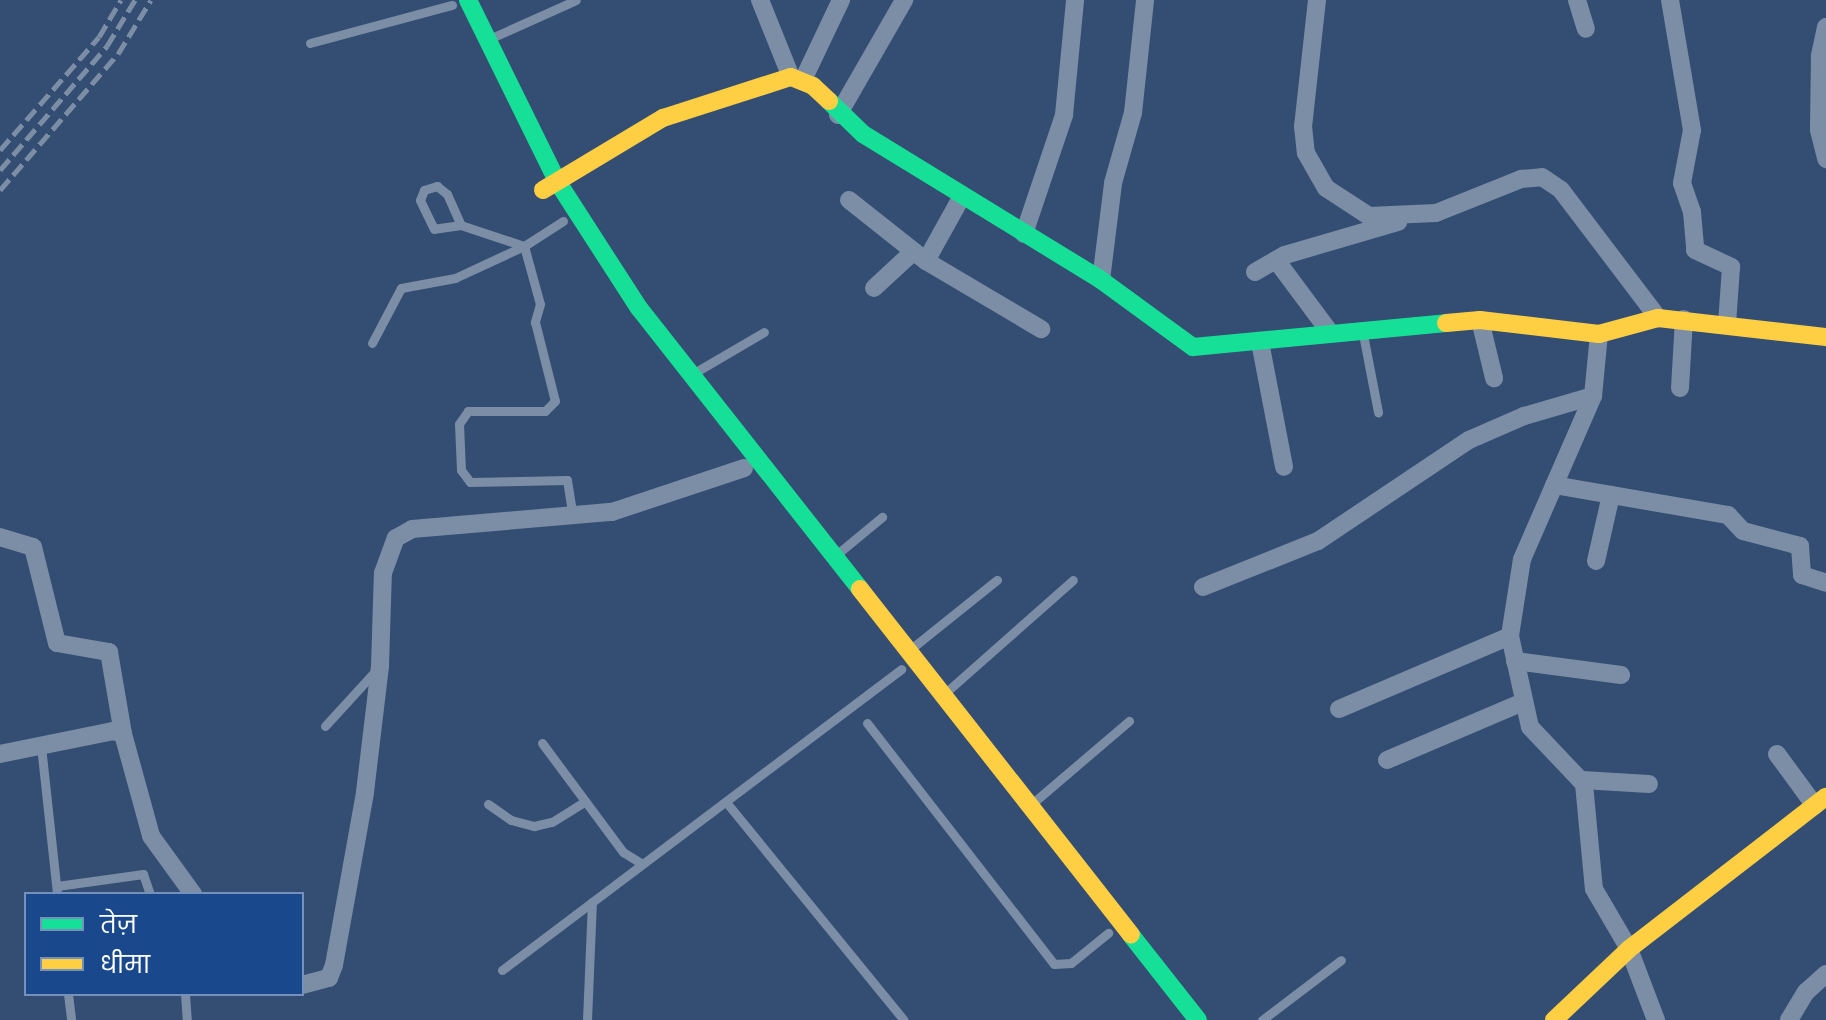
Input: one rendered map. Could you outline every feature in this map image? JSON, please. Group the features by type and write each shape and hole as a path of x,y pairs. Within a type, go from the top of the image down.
{"main road":[{"path":"456,2 486,40 563,221 625,318 1176,1020"},
{"path":"456,2 550,186 691,375 1198,1020"},
{"path":"550,186 663,118 797,78 838,115 962,196 1101,280 1193,347 1260,342 1329,331 1480,320 1599,334 1658,318 1684,319 1826,337"},
{"path":"1554,1020 1629,949 1820,802"}],"street":[{"path":"760,0 797,78"},
{"path":"797,78 841,0"},
{"path":"838,115 904,0"},
{"path":"1024,234 1064,115 1075,0"},
{"path":"1101,280 1113,183 1133,113 1145,0"},
{"path":"1317,0 1303,126 1306,153 1326,188 1351,209 1369,216 1436,213"},
{"path":"1577,0 1586,29"},
{"path":"1670,0 1692,130 1682,183 1692,212 1695,250 1731,267 1727,324"},
{"path":"1826,27 1819,74 1819,130 1826,159"},
{"path":"1255,272 1276,260 1436,213 1521,179 1542,177 1561,190 1658,318"},
{"path":"874,288 920,256 962,196"},
{"path":"849,200 920,256 1041,329"},
{"path":"1276,260 1329,331"},
{"path":"1680,388 1684,319"},
{"path":"1480,320 1494,378"},
{"path":"1599,334 1593,396 1516,578 1510,636 1523,702 1534,733 1582,780 1594,889 1629,949 1656,1020"},
{"path":"1260,342 1284,467"},
{"path":"1203,587 1318,541 1469,440 1524,416 1593,396"},
{"path":"304,984 329,978 334,965 365,792 380,666 383,573 396,538 412,529 612,512 744,468"},
{"path":"1554,485 1728,515 1743,531 1800,546 1802,575 1826,583"},
{"path":"1596,561 1611,495"},
{"path":"0,537 33,547 57,643 109,652 123,734 151,836 192,892"},
{"path":"1339,709 1510,636"},
{"path":"1515,661 1621,675"},
{"path":"1387,760 1523,702"},
{"path":"0,754 113,731 123,734"},
{"path":"1777,754 1820,802"},
{"path":"1582,780 1649,784"},
{"path":"1789,1020 1806,992 1826,974"}],"lane":[{"path":"486,40 576,0"},
{"path":"310,43 456,2"},
{"path":"461,225 447,194 437,186 424,190 420,200 434,229 461,225 524,246"},
{"path":"372,343 401,288 455,278 524,246 563,221"},
{"path":"524,246 540,304 535,322 555,401 545,411 468,411 459,424 461,470 470,482 567,480 573,517"},
{"path":"1362,328 1378,412"},
{"path":"691,375 764,332"},
{"path":"834,556 882,517"},
{"path":"908,651 997,580"},
{"path":"943,695 1073,580"},
{"path":"325,726 380,666"},
{"path":"502,970 901,669"},
{"path":"1030,805 1129,721"},
{"path":"867,723 1054,964 1071,963 1108,933"},
{"path":"542,743 623,852 642,864"},
{"path":"41,746 57,890 143,874 149,892"},
{"path":"488,804 511,820 534,826 552,822 585,801"},
{"path":"726,802 904,1020"},
{"path":"587,1020 592,902"},
{"path":"1262,1020 1341,960"},
{"path":"68,996 71,1020"},
{"path":"185,996 187,1020"}],"railway":[{"path":"0,150 99,37 121,0"},
{"path":"0,170 107,46 135,0"},
{"path":"0,190 118,54 151,0"}],"traffic: fast":[{"path":"468,0 557,181 639,308 860,589"},
{"path":"829,101 863,134 1101,280 1193,347 1446,323"},
{"path":"1131,935 1198,1020"}],"traffic: slow":[{"path":"543,190 663,118 791,77 813,86 829,101"},
{"path":"1446,323 1480,320 1599,334 1658,318 1826,337"},
{"path":"860,589 1131,935"},
{"path":"1554,1020 1629,949 1826,797"}]}
